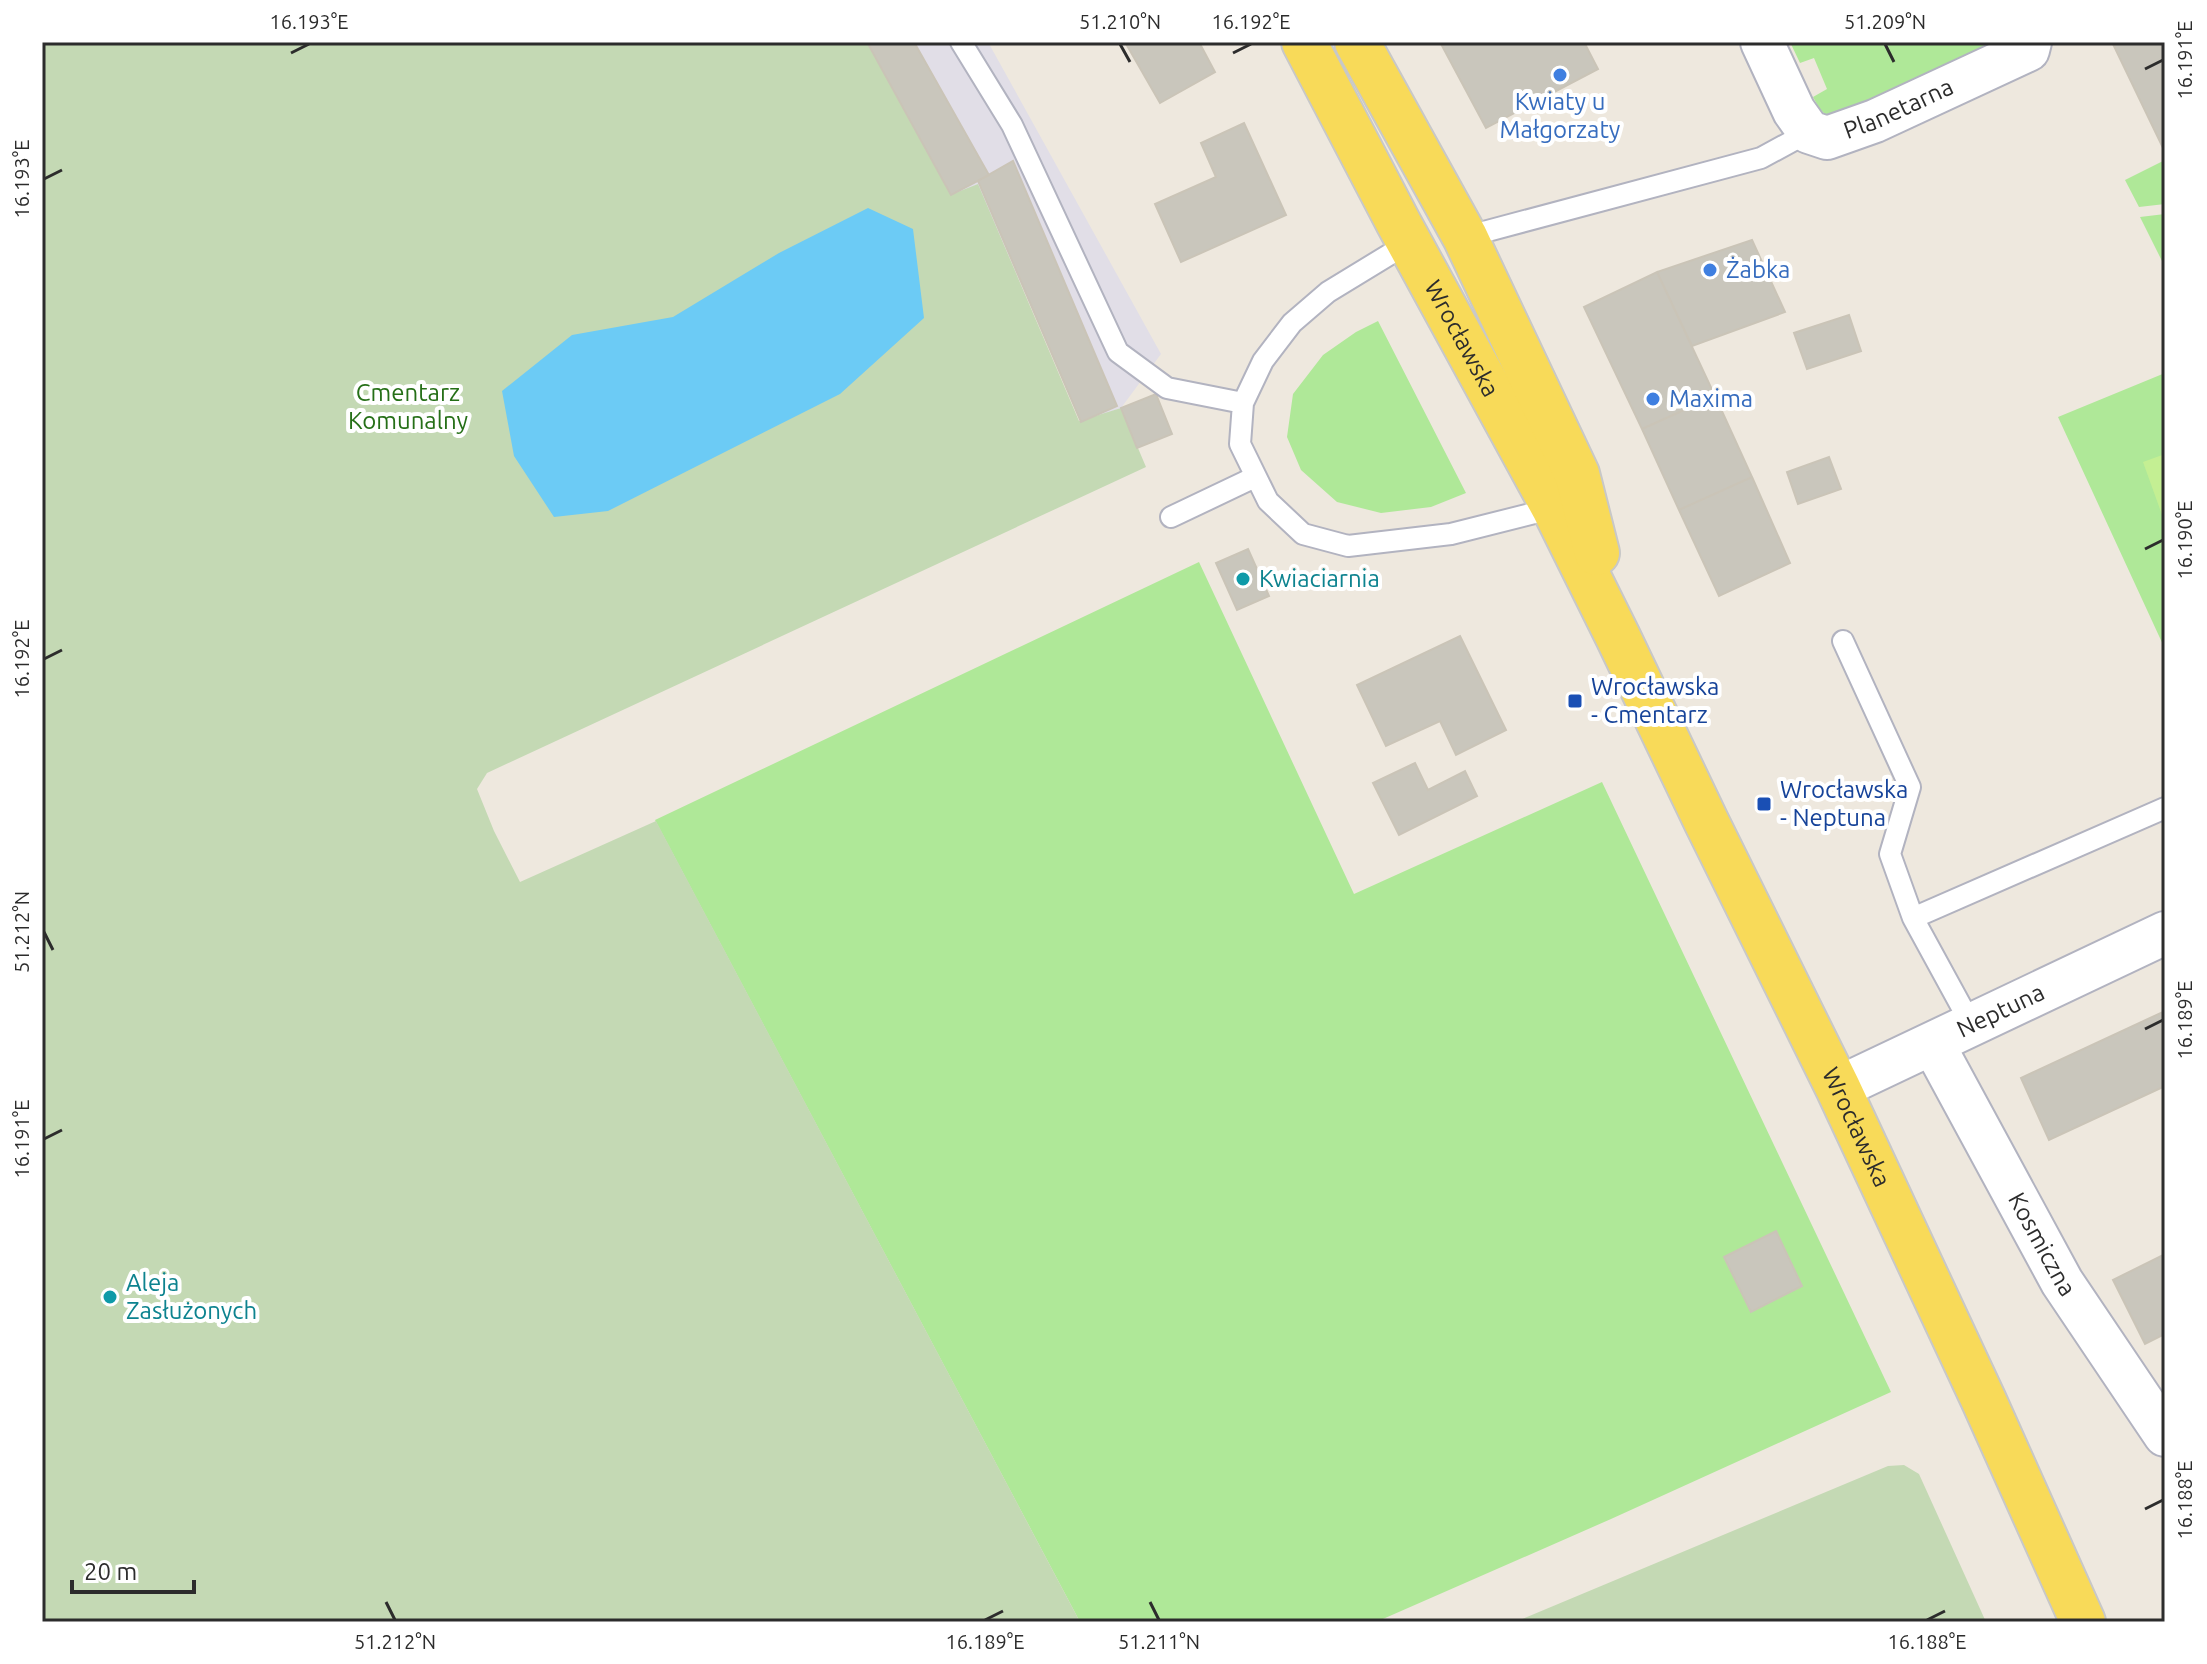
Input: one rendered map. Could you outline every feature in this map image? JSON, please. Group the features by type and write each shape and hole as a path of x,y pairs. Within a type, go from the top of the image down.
{"main road":[{"name":"Wrocławska","path":"1304,42 1554,508 1618,637 1838,1088 2083,1622"},
{"name":"Wrocławska","path":"1357,42 1465,237 1577,474 1618,637"}],"street":[{"name":"Planetarna","path":"1762,42 1794,111 1809,132 1827,138 1875,121 2028,50 2030,42"},
{"name":"Neptuna","path":"1838,1088 2165,933"},
{"name":"Kosmiczna","path":"1933,1044 2062,1282 2165,1435"}],"lane":[{"path":"961,42 1012,125 1118,352 1167,388 1243,403"},
{"path":"1465,237 1761,158 1809,132"},
{"path":"1410,242 1328,292 1292,323 1263,361 1243,403 1240,444 1255,477 1268,501 1303,534 1348,546 1451,534 1554,508"},
{"path":"1171,517 1255,477"},
{"path":"1843,641 1910,787 1890,854 1913,918 1972,1026"},
{"path":"1913,918 2165,808"}],"shaded area":[{"path":"872,42 988,42 1161,354 1121,408 1081,422 978,185 955,194"}],"green space":[{"name":"Cmentarz Komunalny","path":"42,42 872,42 955,193 978,184 1079,421 1121,408 1146,467 487,773 477,789 520,882 656,821 1080,1622 42,1622"},
{"path":"1790,42 2003,42 1831,121 1813,97 1827,89 1814,58 1800,63"},
{"path":"2165,160 2165,204 2139,207 2125,180"},
{"path":"2165,214 2165,263 2163,263 2140,217"},
{"path":"1378,321 1466,493 1431,507 1381,513 1337,502 1301,470 1287,437 1293,394 1323,355"},
{"path":"2165,373 2165,649 2058,417"},
{"path":"2165,454 2165,523 2143,462"},
{"path":"1199,562 1354,894 1602,782 1891,1392 1376,1622 1080,1622 655,820"},
{"path":"1904,1465 1919,1474 1986,1622 1515,1622 1888,1466"}],"water":[{"path":"868,208 913,229 924,318 840,394 608,511 554,517 514,456 502,391 572,335 673,317 779,253"}],"building":[{"path":"867,42 914,42 989,175 951,195"},
{"path":"1125,42 1199,42 1215,72 1160,103"},
{"path":"1440,42 1584,42 1598,69 1486,128"},
{"path":"2112,42 2165,42 2165,152"},
{"path":"1244,123 1286,215 1181,262 1155,204 1216,177 1201,143"},
{"path":"1013,161 1117,406 1081,422 978,181"},
{"path":"1752,240 1785,312 1692,346 1657,272"},
{"path":"1657,272 1715,396 1642,429 1584,307"},
{"path":"1849,315 1861,351 1807,369 1794,333"},
{"path":"1156,394 1172,434 1137,448 1121,408"},
{"path":"1715,396 1752,477 1679,510 1642,429"},
{"path":"1829,457 1841,489 1798,504 1787,472"},
{"path":"1752,477 1790,563 1719,596 1679,510"},
{"name":"Kwiaciarnia","path":"1248,549 1269,596 1237,610 1216,563"},
{"path":"1460,636 1506,730 1456,755 1440,721 1386,746 1357,685"},
{"path":"1415,763 1428,790 1465,771 1477,796 1399,835 1373,783"},
{"path":"2165,1011 2165,1086 2049,1140 2021,1078"},
{"path":"1776,1231 1802,1286 1751,1312 1724,1257"},
{"path":"2165,1254 2165,1334 2145,1344 2113,1280"}],"place":[{"name":"Kwiaty u Małgorzaty","path":"1560,75"},
{"name":"Żabka","path":"1710,270"},
{"name":"Maxima","path":"1653,399"},
{"name":"Kwiaciarnia","path":"1243,579"},
{"name":"Wrocławska - Cmentarz","path":"1575,701"},
{"name":"Wrocławska - Neptuna","path":"1764,804"},
{"name":"Aleja Zasłużonych","path":"110,1297"}]}
